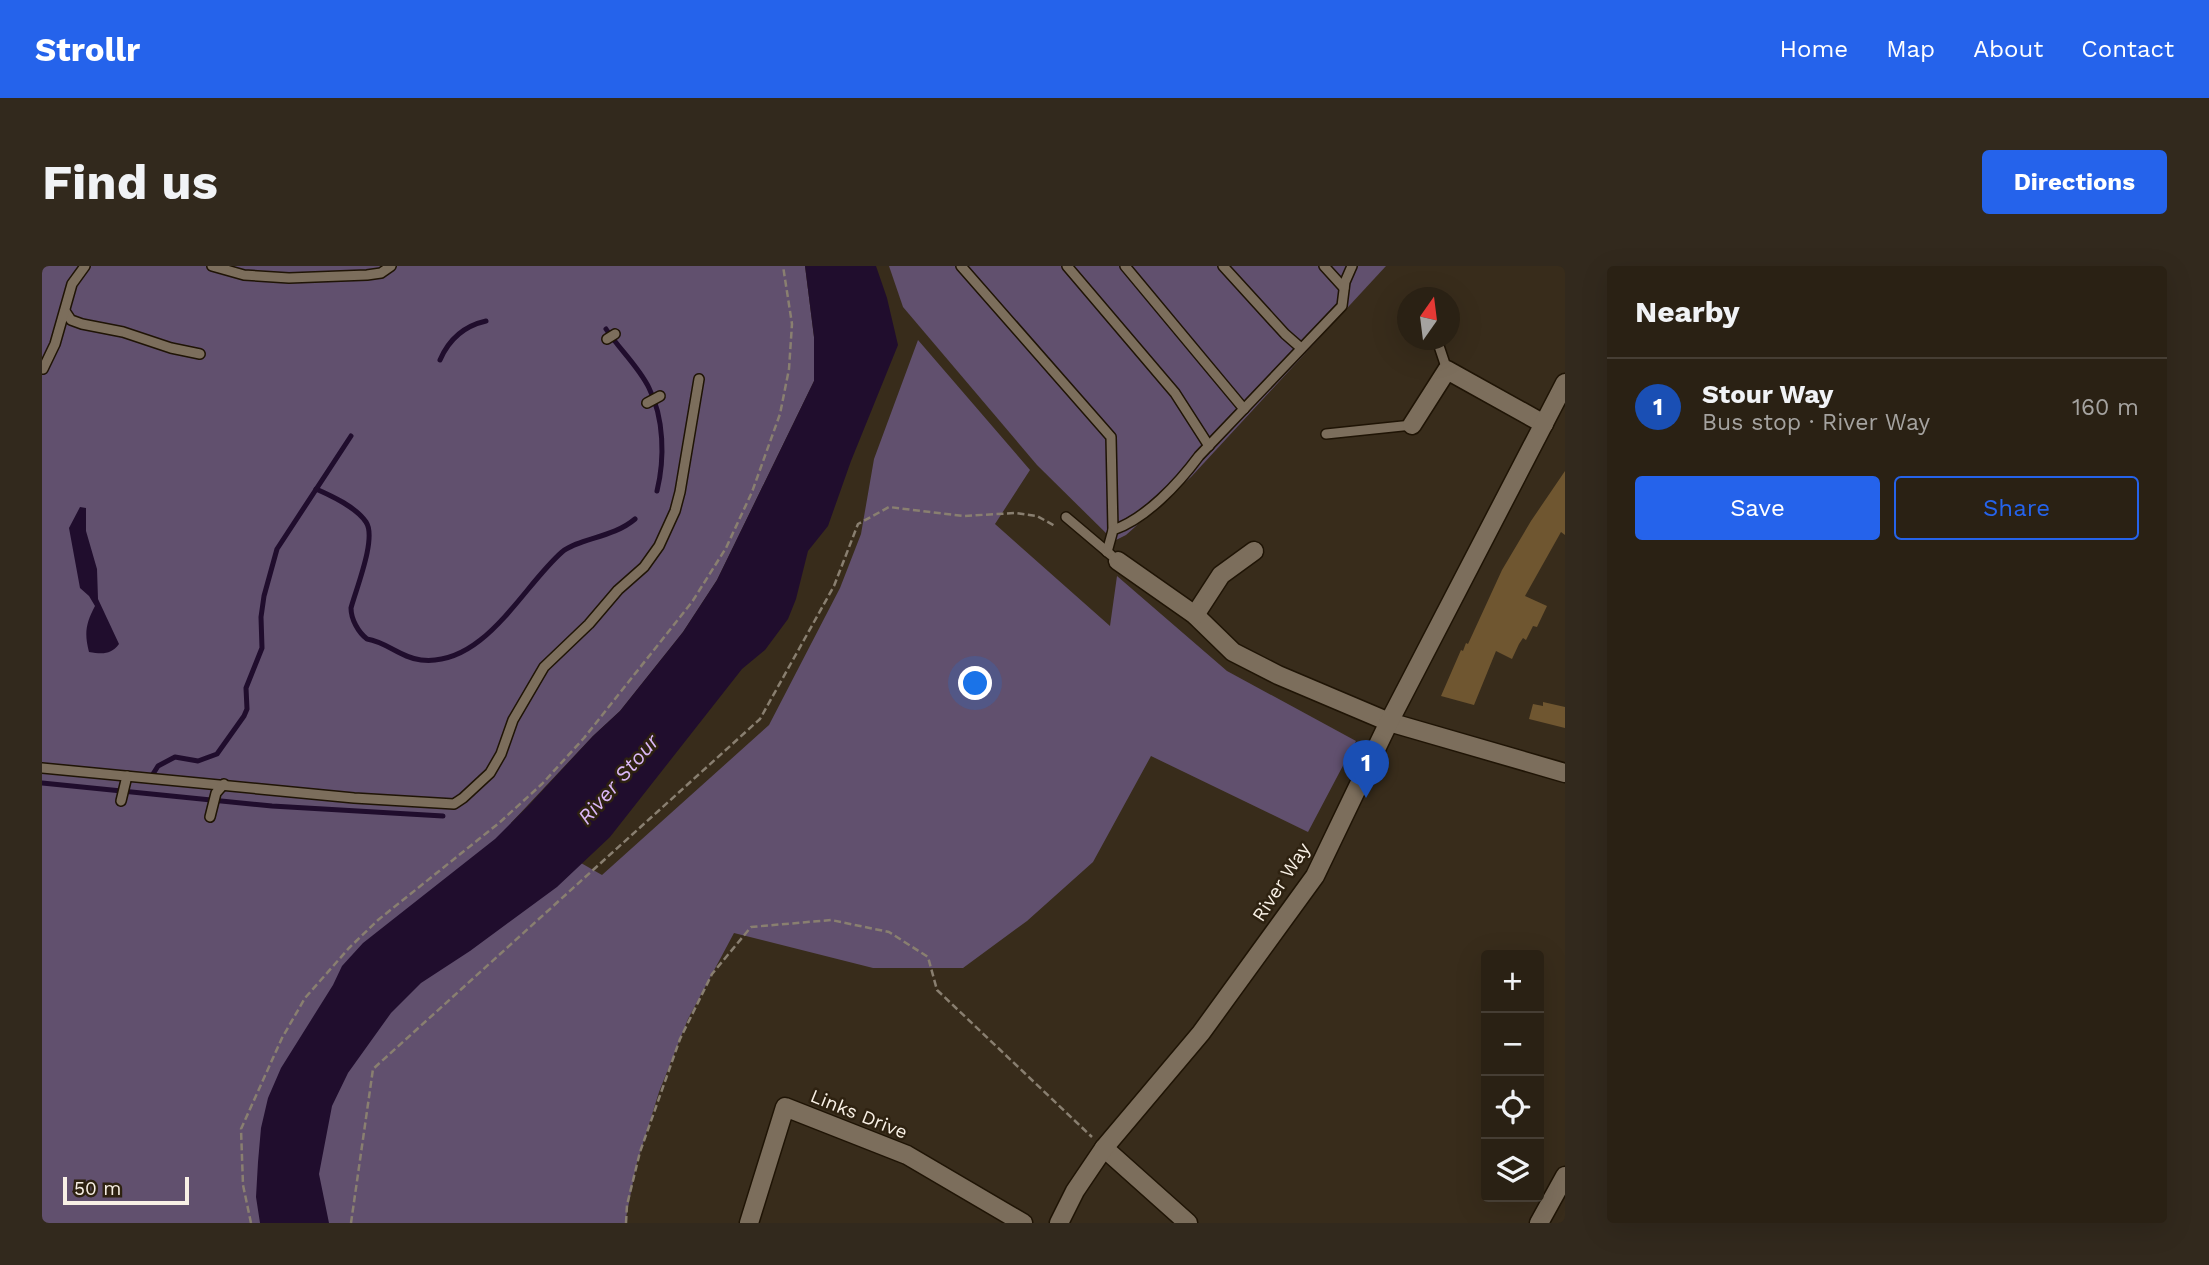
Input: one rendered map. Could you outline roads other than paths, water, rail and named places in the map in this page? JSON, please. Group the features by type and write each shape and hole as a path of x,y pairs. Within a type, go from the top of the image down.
{"street":[{"path":"1412,425 1447,370 1544,424"},
{"name":"River Way","path":"1059,1223 1075,1191 1104,1148 1201,1032 1315,876 1389,722 1565,383"},
{"path":"1195,615 1221,575 1254,551"},
{"path":"1113,556 1195,615 1233,652 1278,675 1389,722 1565,773"},
{"name":"Links Drive","path":"748,1223 785,1107 907,1156 1023,1223"},
{"path":"1104,1148 1188,1223"},
{"path":"1539,1223 1565,1176"}],"lane":[{"path":"43,369 55,344 72,284 85,266"},
{"path":"212,266 244,275 289,278 367,275 381,273 391,266"},
{"path":"961,266 1111,437 1113,556"},
{"path":"1067,266 1175,393 1209,446"},
{"path":"1125,266 1244,409"},
{"path":"1223,266 1301,348"},
{"path":"1324,266 1344,288"},
{"path":"1113,530 1125,526 1180,482 1209,446 1342,306 1344,288 1352,266"},
{"path":"65,311 72,320 82,324 123,332 171,348 200,354"},
{"path":"1440,350 1447,370"},
{"path":"42,768 425,804 454,804 490,773 501,754 513,720 544,667 590,624 618,590 644,567 659,547 678,502 699,379"},
{"path":"648,403 660,396"},
{"path":"1326,434 1412,425"},
{"path":"1066,517 1113,556"},
{"path":"121,801 127,776"},
{"path":"210,817 216,793 224,784"}],"water":[{"name":"River Stour","path":"805,266 876,266 898,345 828,526 808,551 788,619 765,650 742,669 610,837 557,887 470,951 421,983 391,1013 348,1073 332,1106 319,1174 329,1223 260,1223 256,1197 258,1162 261,1128 268,1098 281,1068 342,966 363,943 495,839 529,805 620,711 683,632 717,580 814,381 814,337"},
{"path":"80,507 86,508 86,531 97,569 98,599 119,644 106,653 89,652 87,645 87,628 95,606 80,588 69,528"}],"waterway":[{"path":"440,360 458,334 486,321"},
{"path":"606,329 640,373 658,412 662,438 657,491"},
{"path":"153,774 158,766 175,757 198,761 217,754 244,716 247,709 246,688 262,648 261,617 264,596 277,549 351,436"},
{"path":"316,489 350,507 366,522 369,530 367,551 351,608 358,629 367,639 421,660 444,659 464,651 500,622 562,552 617,530 635,519"},
{"path":"42,783 272,806 443,816"}],"place":[{"name":"Stour Way","path":"1366,798"}]}
